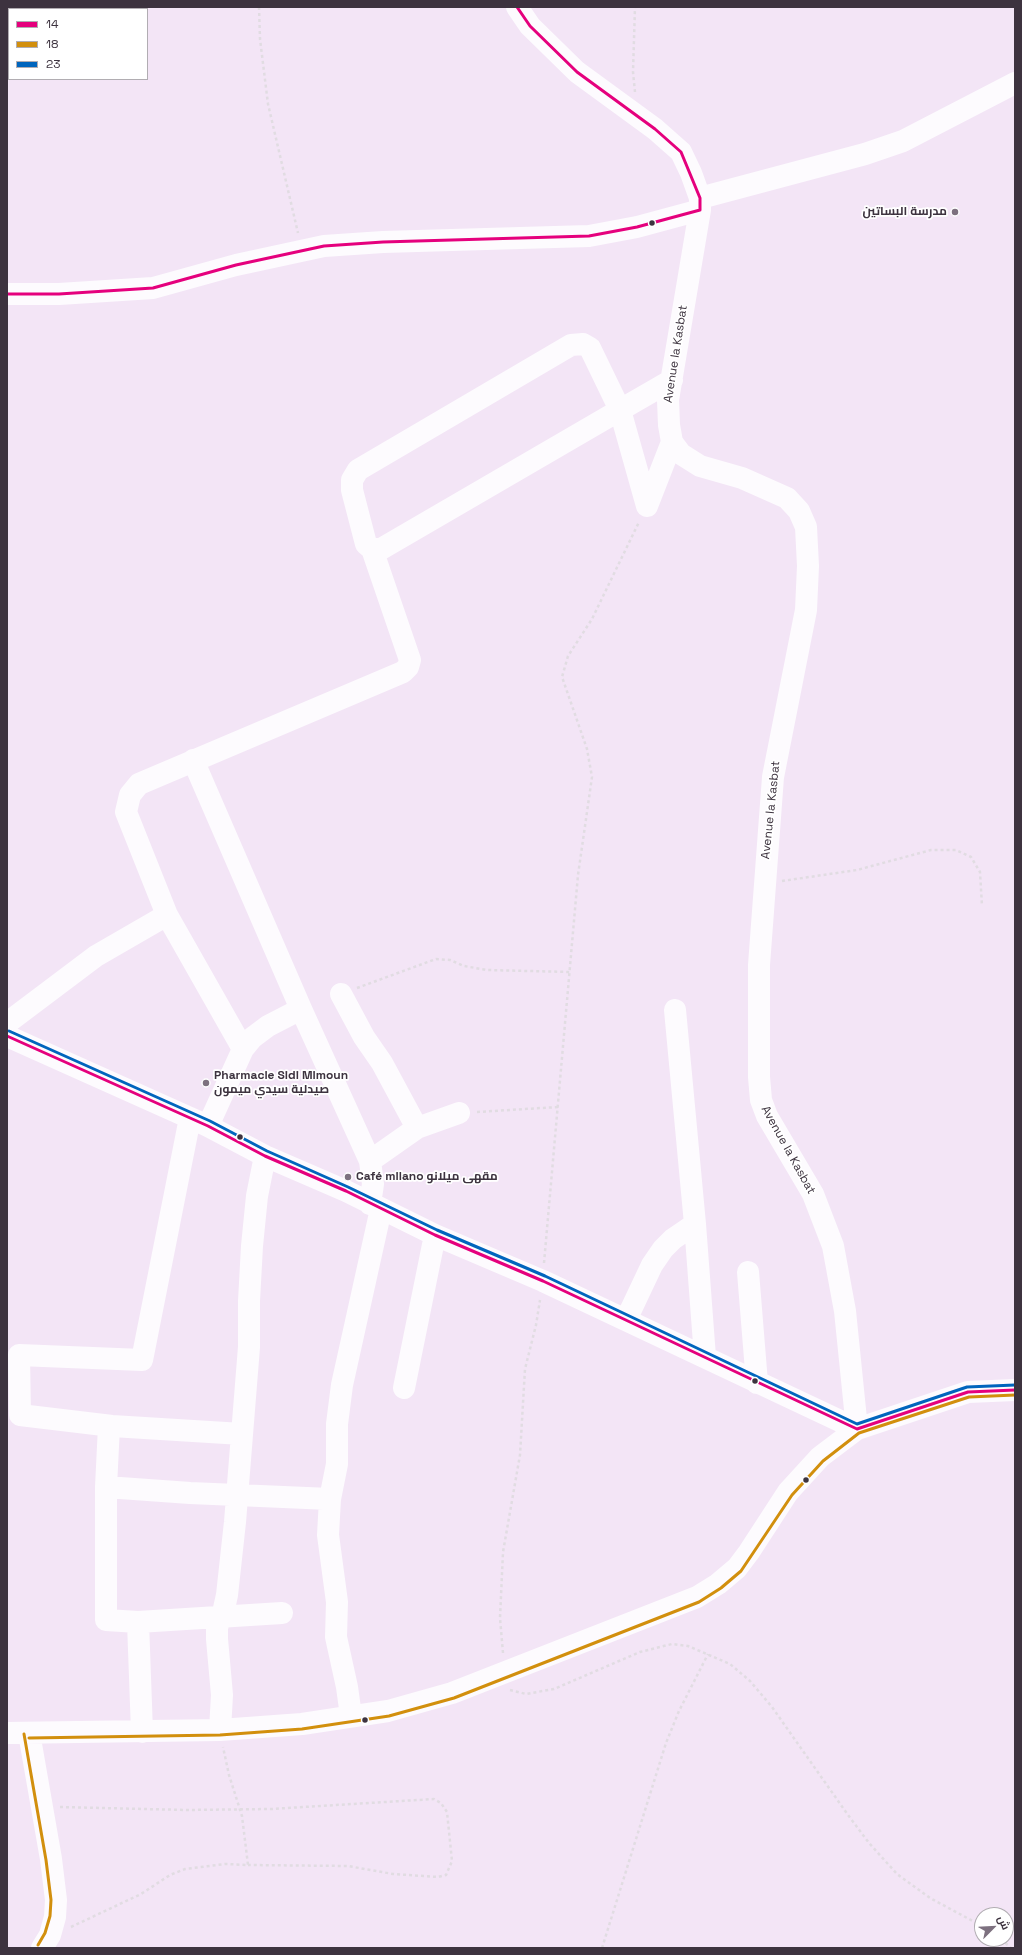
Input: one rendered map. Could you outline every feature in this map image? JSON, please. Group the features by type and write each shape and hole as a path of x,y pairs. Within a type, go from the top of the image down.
{"street":[{"path":"517,7 530,26 577,72 638,117 681,152 691,173 700,204"},
{"path":"7,294 59,294 153,288 236,266 324,246 383,242 589,236 637,226 700,204 866,154 903,141 1015,82"},
{"name":"Avenue la Kasbat","path":"700,204 668,400 669,426 672,442 681,454 700,466 742,478 787,498 799,511 806,527 808,566 806,610 773,777 759,965 758,1057 761,1100 776,1132 813,1194 833,1246 845,1311 857,1429"},
{"path":"243,1049 167,915 126,812 130,795 139,784 402,672 408,667 410,660 372,549 366,544 352,490 352,480 358,470 571,345 583,344 590,348 620,410 646,506"},
{"path":"372,549 382,549 672,380"},
{"path":"646,506 672,442"},
{"path":"193,760 301,1009 370,1161 376,1207 342,1386 337,1424 337,1464 330,1499 328,1535 337,1602 336,1637 338,1653 347,1687 351,1716"},
{"path":"7,1023 31,1003 96,956 167,915"},
{"path":"341,994 364,1037 382,1063 417,1128"},
{"path":"242,1434 110,1426 20,1415 19,1355 142,1360 199,1122 243,1049 252,1038 268,1026 301,1009"},
{"path":"675,1010 695,1224 705,1357"},
{"path":"7,1036 199,1122 265,1156 346,1192 435,1235 543,1281 857,1429"},
{"path":"370,1161 417,1128 459,1113"},
{"path":"220,1730 222,1695 217,1627 227,1595 249,1347 249,1302 256,1196 265,1156"},
{"path":"626,1320 646,1275 659,1254 673,1239 695,1224"},
{"path":"404,1388 435,1235"},
{"path":"748,1272 757,1383"},
{"path":"7,1733 29,1734 220,1730 302,1724 388,1711 425,1701 496,1677 697,1597 718,1584 737,1568 788,1492 820,1457 857,1429 968,1392 1015,1390"},
{"path":"110,1426 106,1487 106,1620 138,1622 282,1613"},
{"path":"106,1487 330,1499"},
{"path":"138,1622 142,1732"},
{"path":"29,1734 51,1859 56,1900 55,1917 46,1941"}],"path":[{"path":"259,7 260,39 268,104 302,251"},
{"path":"635,7 632,72 638,117"},
{"path":"646,506 592,619 568,656 562,677 567,696 587,749 592,777 578,876 543,1281 536,1325 525,1369 520,1455 503,1552 496,1677 526,1694 537,1693 554,1689 640,1652 672,1644 688,1646 730,1664 750,1681 772,1707 869,1843 897,1874 930,1898 974,1922"},
{"path":"764,884 857,870 931,850 956,850 971,857 980,872 982,906"},
{"path":"341,994 436,959 450,960 464,966 487,970 570,972"},
{"path":"459,1113 558,1107"},
{"path":"602,1948 666,1744 679,1711 708,1654"},
{"path":"220,1730 229,1776 244,1828 248,1865"},
{"path":"42,1807 179,1810 304,1807 349,1803 434,1799 441,1803 447,1812 452,1861 446,1875 438,1877 393,1874 348,1866 224,1864 185,1869 170,1876 142,1894 71,1927 46,1941"}],"transit line":[{"name":"14","path":"517,7 530,26 577,72 655,129 681,152 700,198 700,210"},
{"name":"14","path":"7,294 59,294 153,288 236,265 324,246 383,242 589,236 637,227 700,210"},
{"name":"23","path":"9,1031 210,1121 267,1151 348,1187 437,1230 545,1276 857,1424 967,1387 1015,1385"},
{"name":"14","path":"7,1036 208,1126 265,1156 346,1191 435,1235 543,1281 857,1429 968,1392 1015,1390"},
{"name":"18","path":"29,1738 220,1735 302,1729 389,1716 454,1698 699,1602 721,1588 741,1571 792,1495 823,1461 859,1433 969,1397 1015,1395"},
{"name":"18","path":"24,1734 46,1860 51,1900 50,1916 45,1933 38,1945"}],"place":[{"name":"مدرسة البساتين","path":"955,212"},
{"name":"Pharmacie Sidi Mimoun صيدلية سيدي ميمون","path":"206,1083"},
{"name":"Café milano مقهى ميلانو","path":"348,1177"}]}
